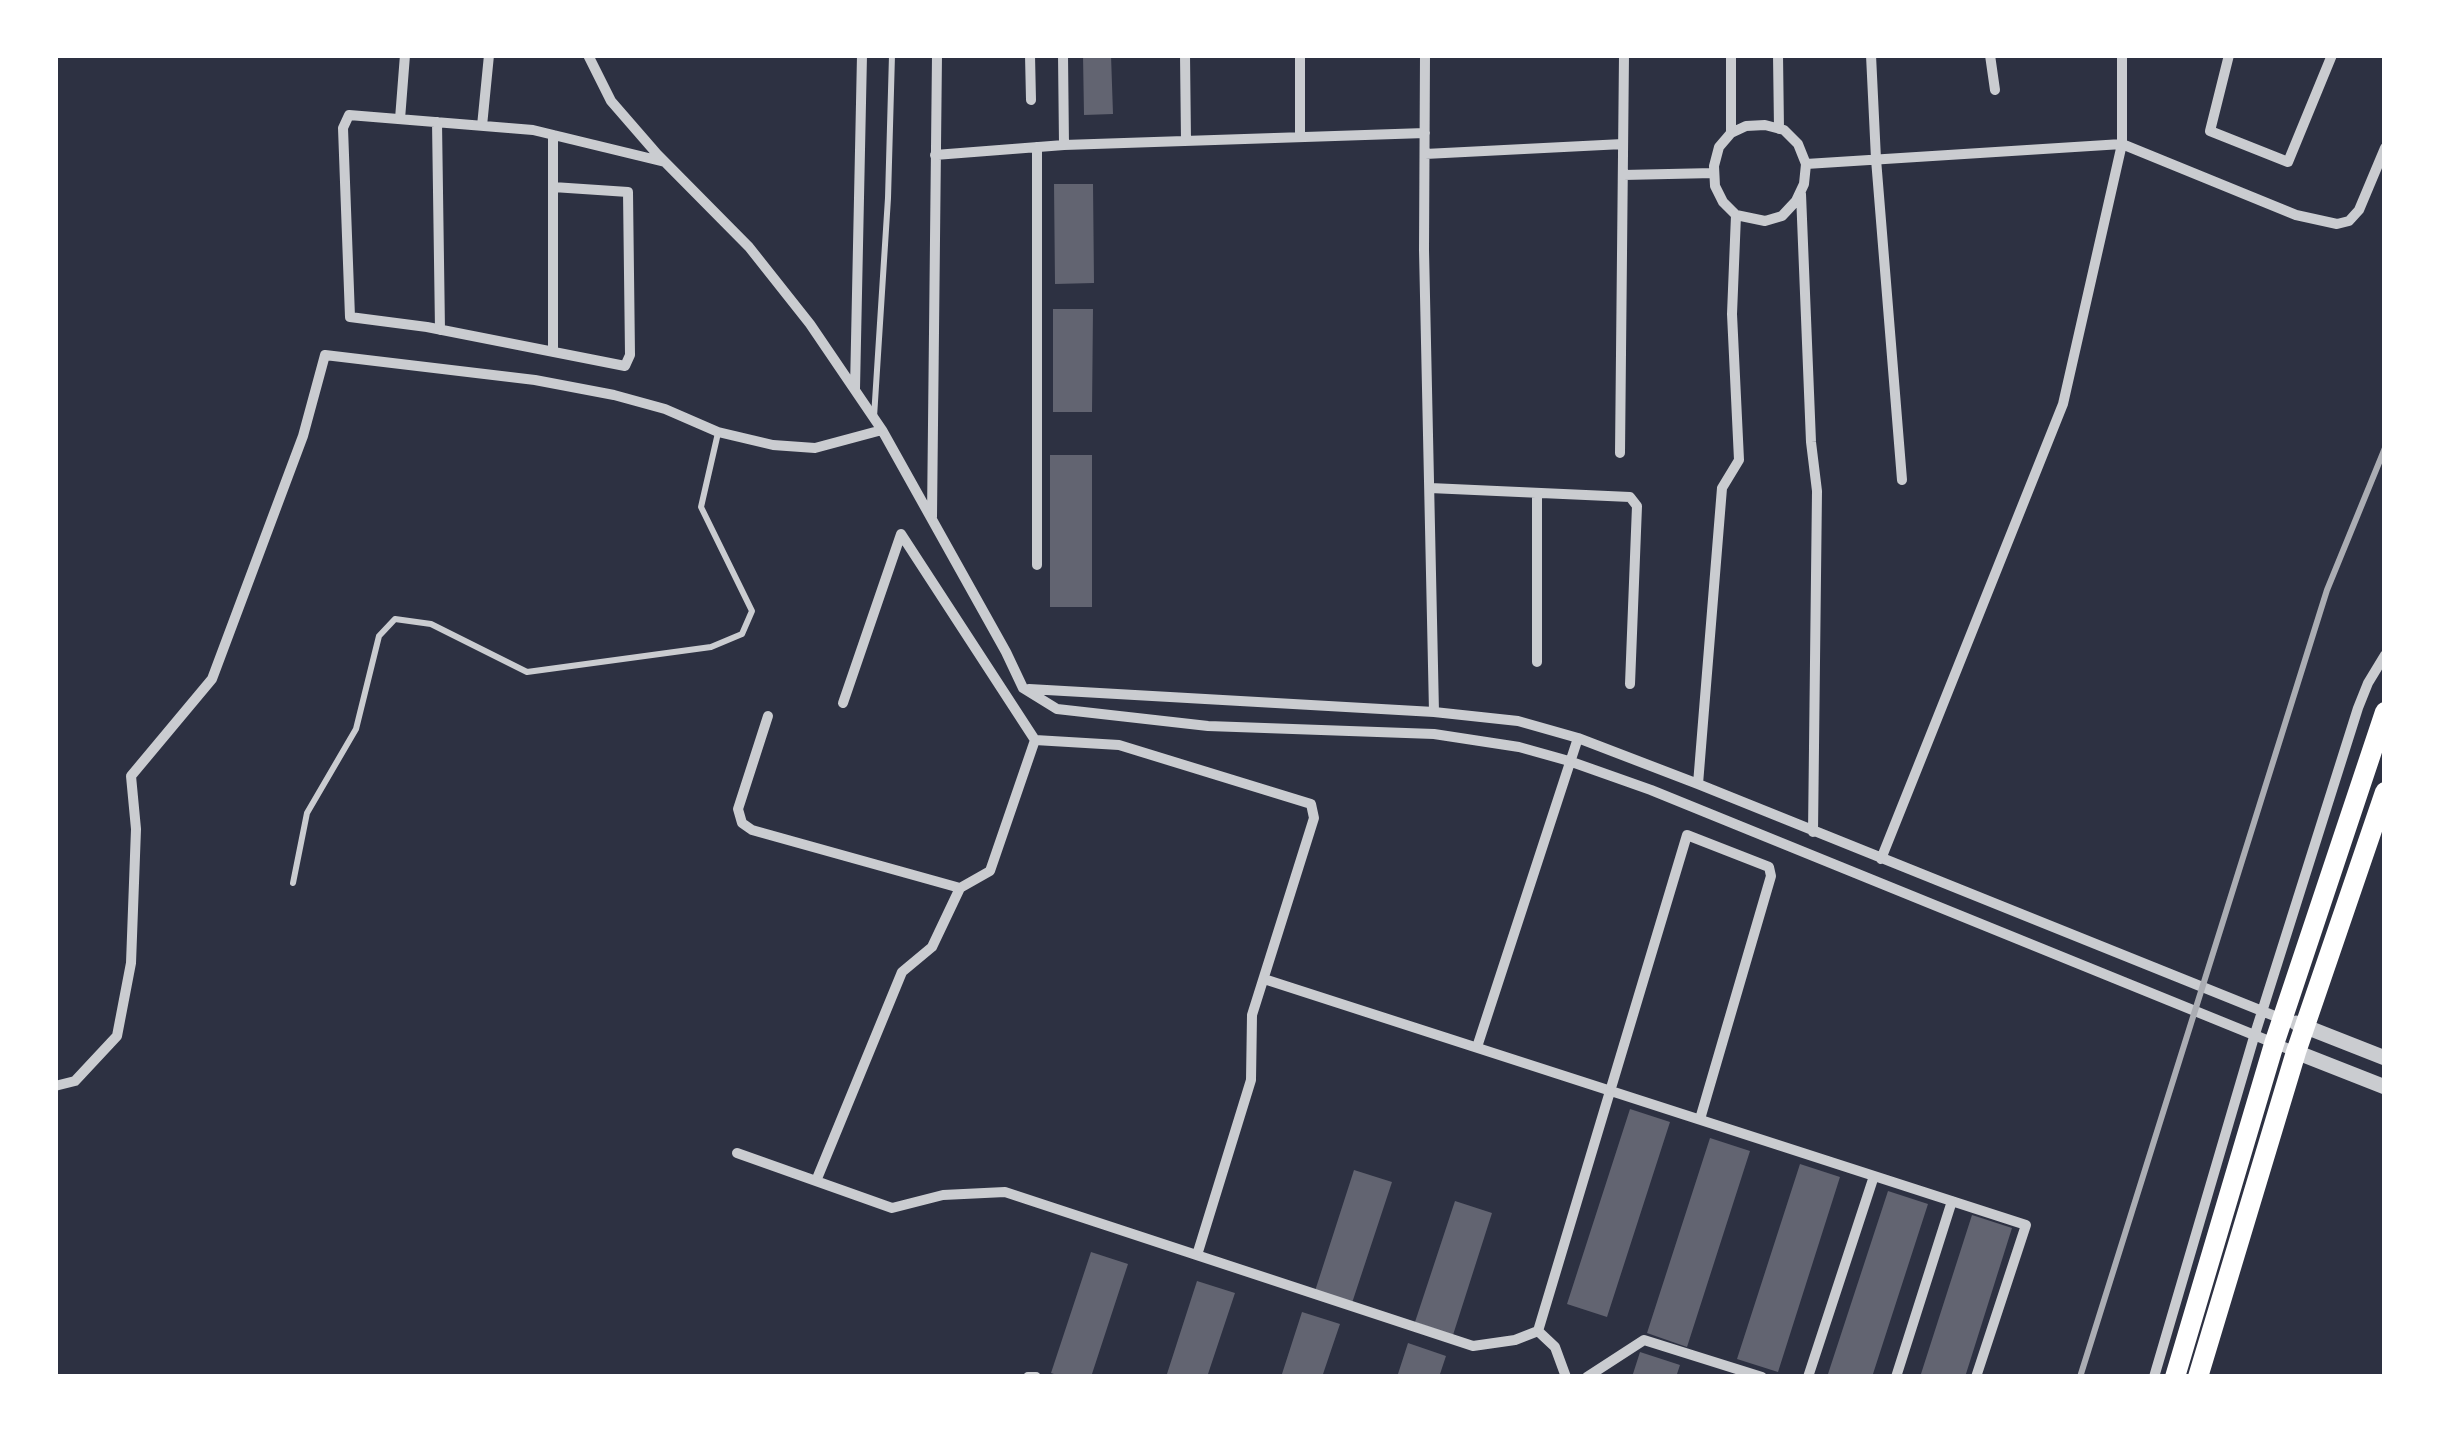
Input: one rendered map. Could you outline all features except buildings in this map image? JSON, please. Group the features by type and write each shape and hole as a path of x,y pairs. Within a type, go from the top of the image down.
{"highway":[{"path":"2175,1377 2264,1040 2385,712"},
{"path":"2198,1377 2296,1052 2385,792"}],"street":[{"path":"400,119 406,55"},
{"path":"482,126 489,55"},
{"path":"588,55 611,100 664,162 749,247 810,324 882,430 1023,688 1057,709 1208,726 1434,734 1502,744 1569,761 1650,790 2385,1086"},
{"path":"854,390 862,55"},
{"path":"932,518 937,55"},
{"path":"1030,55 1031,100"},
{"path":"1063,55 1064,145"},
{"path":"1186,55 1186,140"},
{"path":"1300,55 1300,137"},
{"path":"1425,55 1434,712"},
{"path":"1620,453 1624,55"},
{"path":"1732,55 1732,133"},
{"path":"1778,55 1780,129"},
{"path":"1871,55 1902,480"},
{"path":"1990,55 1995,90"},
{"path":"1882,859 2062,404 2122,144 2122,55"},
{"path":"2230,55 2210,131 2288,162 2332,55"},
{"path":"553,186 628,192 630,354 626,366 440,330 350,318 343,128 350,115 553,134 664,162"},
{"path":"437,122 440,330"},
{"path":"1801,190 1782,216 1765,221 1736,215 1715,186 1718,147 1746,126 1765,125 1780,129 1798,144 1806,164 1801,190 1811,442 1817,491 1813,832"},
{"path":"935,154 1064,145 1425,133"},
{"path":"553,134 553,352"},
{"path":"1425,154 1623,144"},
{"path":"1806,164 2122,144 2296,214 2338,224 2349,221 2359,210 2385,148"},
{"path":"1036,565 1037,147"},
{"path":"1623,176 1714,174"},
{"path":"1698,784 1722,488 1739,460 1732,314 1736,215"},
{"path":"55,1086 76,1081 117,1036 131,963 136,829 131,776 212,680 303,436 325,355 534,380 614,395 665,409 718,432 773,444 815,448 882,430"},
{"path":"1430,488 1630,497 1637,506 1630,684"},
{"path":"1537,492 1537,662"},
{"path":"843,702 901,534 1035,740"},
{"path":"2272,1016 2358,708 2385,654"},
{"path":"1023,688 1434,712 1518,721 1578,738 1698,784 2385,1058"},
{"path":"768,716 738,809 742,823 752,830 960,888"},
{"path":"1478,1047 1578,738"},
{"path":"816,1181 902,972 932,946 960,888 990,871 1035,740"},
{"path":"1035,740 1118,745 1311,804 1314,818 1252,1015 1251,1080 1196,1255"},
{"path":"1538,1331 1687,834 1769,867 1771,876 1700,1119"},
{"path":"1264,979 2026,1224 1976,1377"},
{"path":"2154,1377 2264,1040"},
{"path":"737,1153 892,1208 914,1205 942,1194 1005,1192 1473,1346 1515,1340 1538,1331"},
{"path":"1808,1377 1874,1176"},
{"path":"1896,1377 1952,1201"},
{"path":"1538,1331 1555,1347 1566,1377"},
{"path":"1587,1377 1644,1340 1762,1377"},
{"path":"1028,1377 1036,1377"}],"lane":[{"path":"874,418 888,198 892,55"},
{"path":"292,883 307,813 356,729 379,636 395,618 431,624 526,672 712,647 742,634 752,611 701,508 718,432"}],"railway":[{"path":"2080,1377 2327,590 2385,448"}]}
